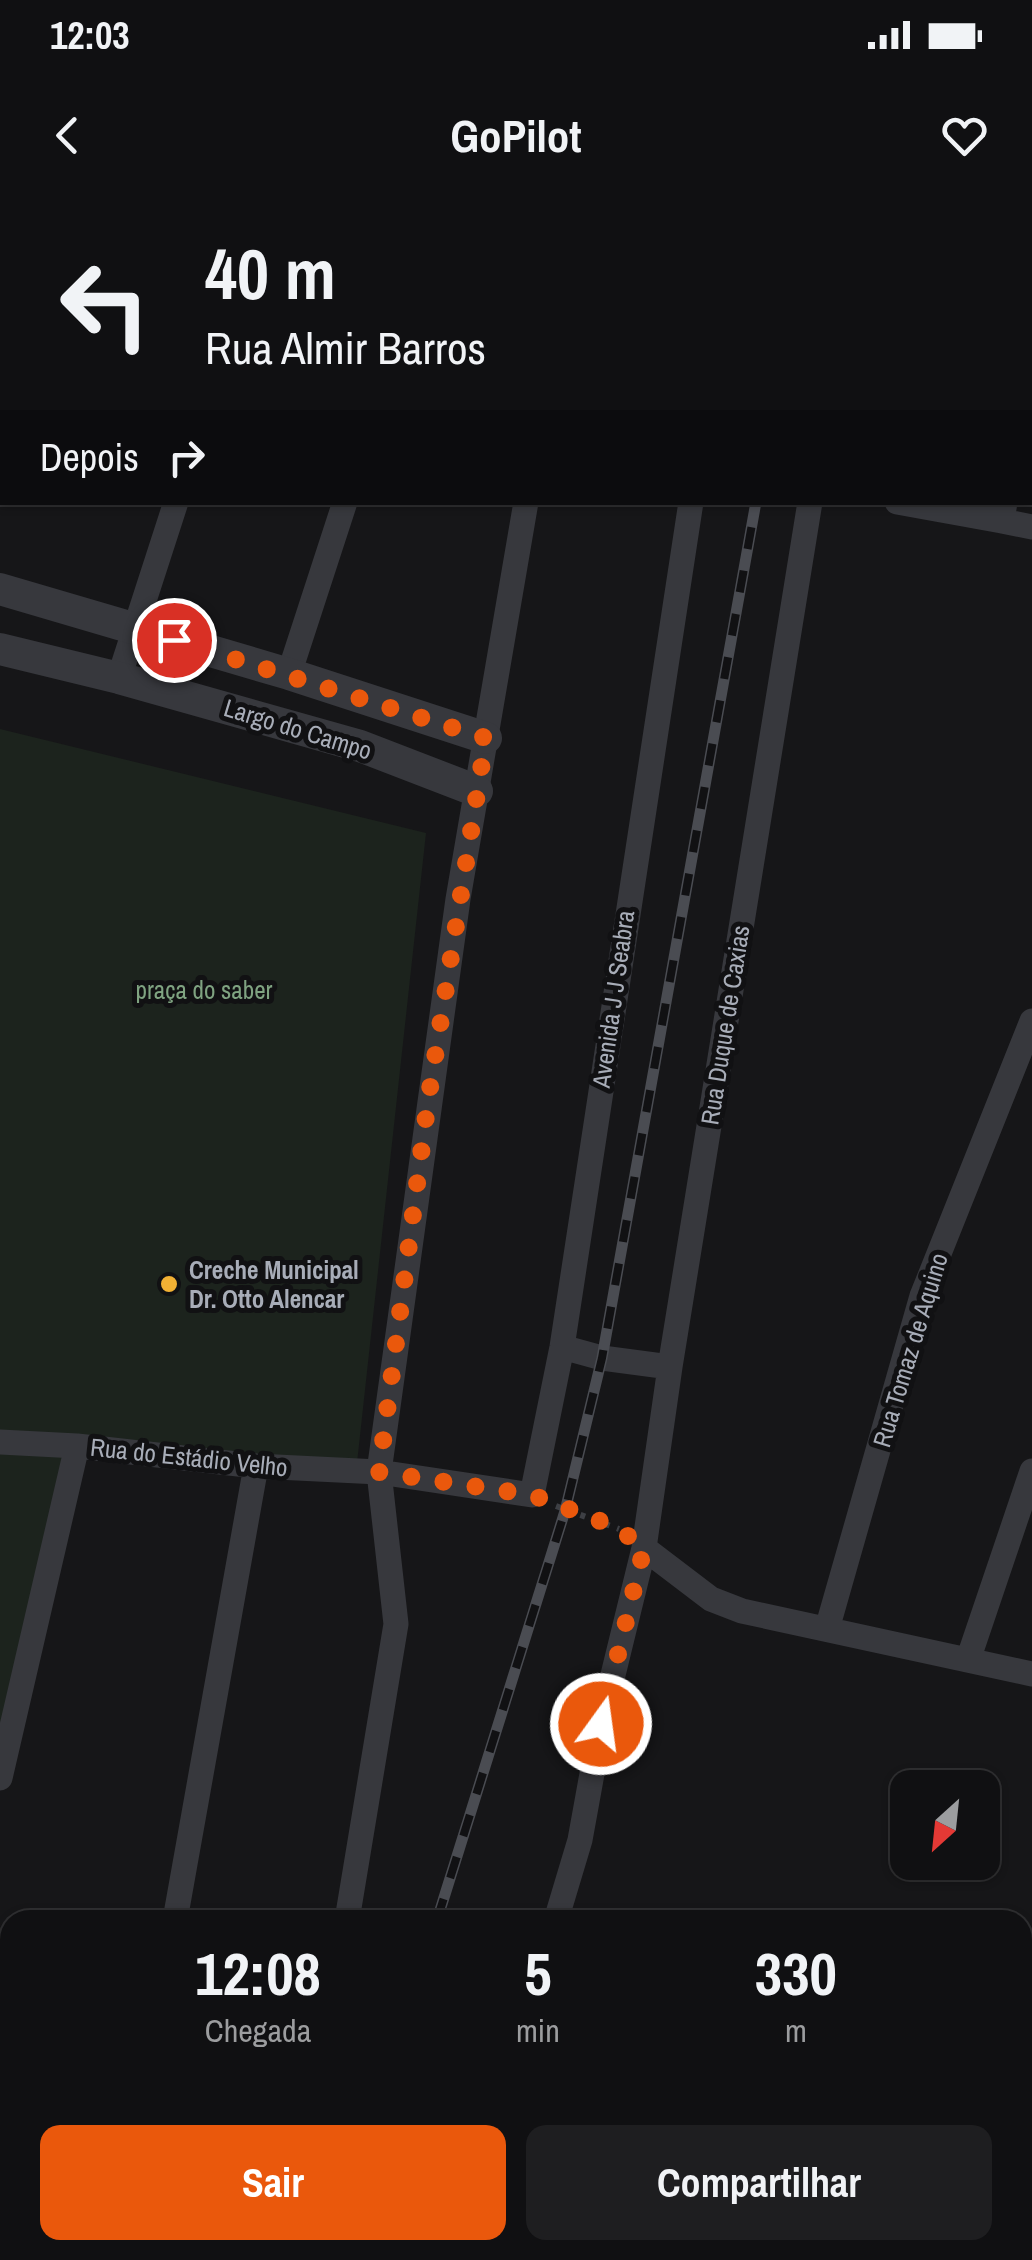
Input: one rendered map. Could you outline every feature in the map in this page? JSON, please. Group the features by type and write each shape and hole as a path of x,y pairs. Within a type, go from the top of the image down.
{"street":[{"path":"119,678 175,505"},
{"path":"289,674 344,505"},
{"path":"349,1910 396,1624 379,1472 428,1101 525,505"},
{"name":"Avenida J J Seabra","path":"532,1495 562,1347 691,505"},
{"name":"Rua Duque de Caxias","path":"559,1910 580,1840 601,1724 644,1548 810,505"},
{"path":"929,505 1003,512 1032,527"},
{"name":"Largo do Campo","path":"0,589 289,674 486,738"},
{"name":"Largo do Campo","path":"0,649 360,746 476,791"},
{"name":"Rua Tomaz de Aquino","path":"827,1628 922,1296 1032,1021"},
{"path":"562,1347 602,1358 670,1367"},
{"name":"Rua do Estádio Velho","path":"0,1442 77,1446 256,1466 379,1472 532,1495"},
{"path":"0,1778 77,1446"},
{"path":"177,1910 256,1466"},
{"path":"968,1660 1032,1471"},
{"path":"644,1548 711,1599 742,1612 1032,1674"}],"path":[{"path":"532,1495 616,1527 644,1548"}],"green space":[{"name":"praça do saber","path":"0,729 426,833 357,1463 76,1450 0,1764"}],"railway":[{"path":"440,1910 565,1511 602,1358 755,505"}],"place":[{"name":"Creche Municipal Dr. Otto Alencar","path":"169,1284"}],"route":[{"path":"174,640 486,738 428,1101 379,1472 532,1495 616,1527 644,1548 601,1724"}]}
